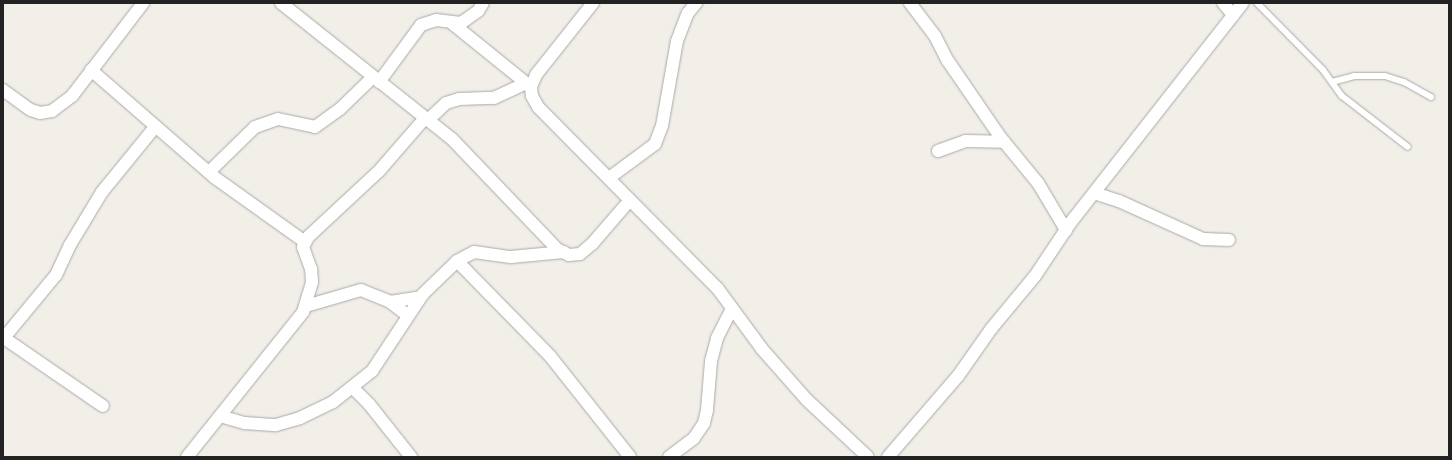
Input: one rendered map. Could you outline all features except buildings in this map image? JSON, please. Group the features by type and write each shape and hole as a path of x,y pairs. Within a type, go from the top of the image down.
{"street":[{"path":"3,90 31,110 40,113 52,111 72,96 143,3"},
{"path":"281,3 452,138 564,252 569,255 580,254 619,215 630,200"},
{"path":"453,24 466,20 483,3"},
{"path":"187,457 306,306 312,282 311,269 302,247 326,218 379,171 427,119 446,103 459,99 494,98 529,85 541,66 593,3"},
{"path":"609,178 655,144 662,126 677,41 688,13 696,3"},
{"path":"910,3 936,36 948,61 1004,142 1056,209 1066,230"},
{"path":"1222,3 1233,15"},
{"path":"888,457 958,376 991,329 1035,276 1066,230 1094,193 1243,3"},
{"path":"209,172 255,127 278,118 315,127 340,109 376,79 422,25 436,20 453,24 529,85 532,96 538,107 718,289 762,349 807,400 868,457"},
{"path":"91,70 155,127 209,172 305,242"},
{"path":"103,406 3,339 56,275 70,245 102,192 155,127"},
{"path":"938,151 965,141 1004,142"},
{"path":"1094,193 1119,201 1203,239 1229,240"},
{"path":"1056,209 1077,216"},
{"path":"220,416 246,423 276,424 300,418 333,402 372,371 420,297 457,261 474,252 511,257 564,252"},
{"path":"457,261 550,356 630,457"},
{"path":"306,306 361,290 390,302 407,315"},
{"path":"390,302 420,297"},
{"path":"669,457 694,438 704,423 711,361 717,338 732,309"},
{"path":"352,387 369,404 411,457"}],"lane":[{"path":"1257,3 1332,82 1342,96 1408,147"},
{"path":"1332,82 1354,76 1385,76 1404,82 1431,97"}]}
